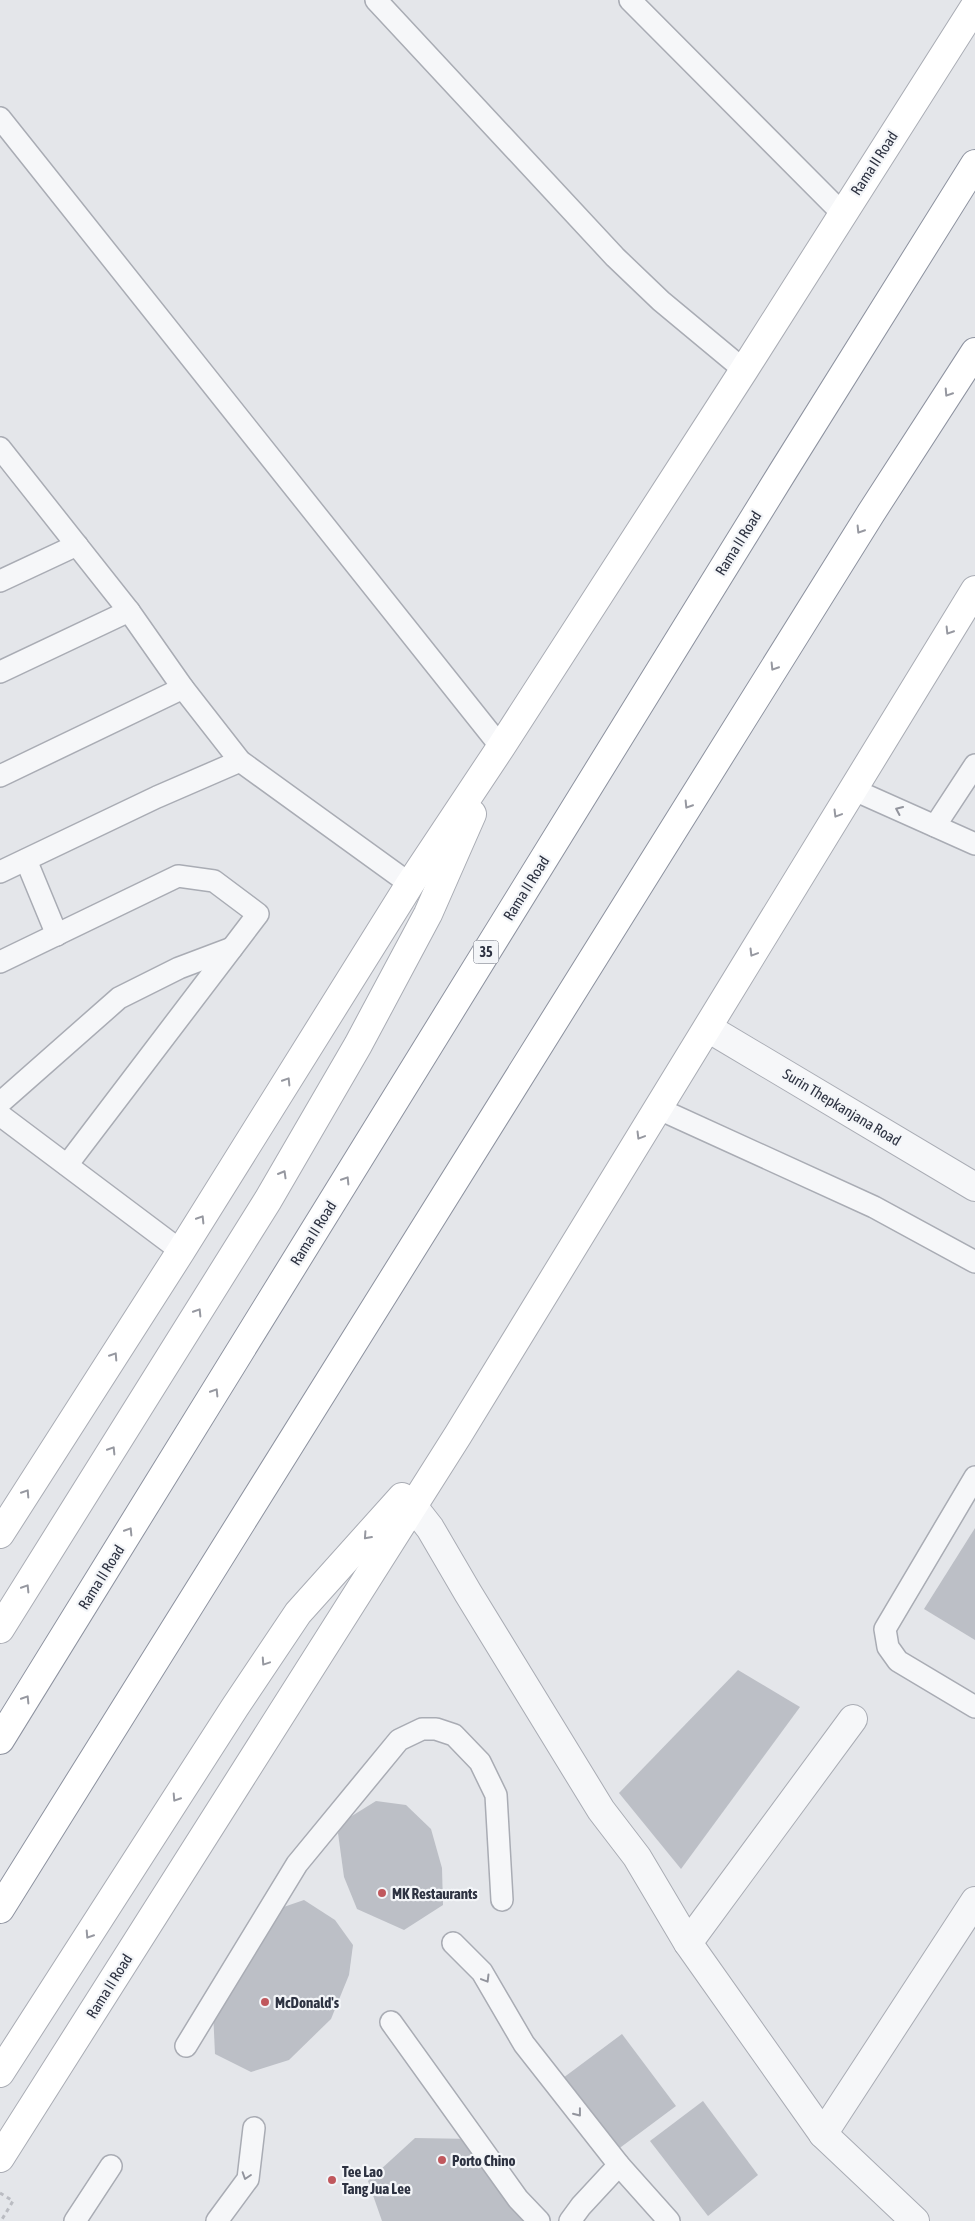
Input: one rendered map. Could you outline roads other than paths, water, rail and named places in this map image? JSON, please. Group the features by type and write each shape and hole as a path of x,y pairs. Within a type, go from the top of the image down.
{"main road":[{"name":"Rama II Road","path":"0,1534 181,1251 410,884 501,747 744,370 975,6"},
{"name":"Rama II Road","path":"0,1740 782,473 975,164"},
{"path":"0,1909 870,513 975,352"},
{"name":"Rama II Road","path":"0,2158 458,1434 975,590"},
{"path":"0,1629 268,1200 358,1045 428,914 501,747"},
{"path":"0,2073 235,1707 298,1613 458,1434"}],"street":[{"name":"Surin Thepkanjana Road","path":"708,1028 975,1187"},
{"path":"412,1505 430,1528 601,1810 637,1857 688,1943 823,2134 916,2221"},
{"path":"688,1943 853,1719"},
{"path":"823,2134 975,1901"}],"lane":[{"path":"376,0 615,257 661,300 744,370"},
{"path":"630,0 842,213"},
{"path":"0,118 501,747"},
{"path":"3,458 77,545 129,611 183,688 240,761 410,884"},
{"path":"0,581 77,545"},
{"path":"0,672 129,611"},
{"path":"0,776 183,688"},
{"path":"0,872 240,761"},
{"path":"935,826 975,765"},
{"path":"852,789 975,844"},
{"path":"26,860 57,935"},
{"path":"0,962 178,876 214,882 258,914 67,1165"},
{"path":"0,1103 119,998 179,968 232,948"},
{"path":"657,1108 874,1207 975,1262"},
{"path":"0,1115 181,1251"},
{"path":"975,1478 885,1629 888,1647 898,1661 975,1707"},
{"path":"186,2046 297,1864 399,1740 422,1729 436,1729 454,1735 480,1762 496,1795 502,1900"},
{"path":"453,1944 482,1972 524,2044 619,2165 669,2221"},
{"path":"391,2022 518,2199 539,2221"},
{"path":"217,2221 248,2179 254,2128"},
{"path":"570,2221 581,2206 619,2165"},
{"path":"75,2221 111,2166"}],"place":[{"name":"MK Restaurants","path":"382,1893"},
{"name":"McDonald's","path":"265,2002"},
{"name":"Porto Chino","path":"442,2160"},
{"name":"Tee Lao Tang Jua Lee","path":"332,2180"}]}
